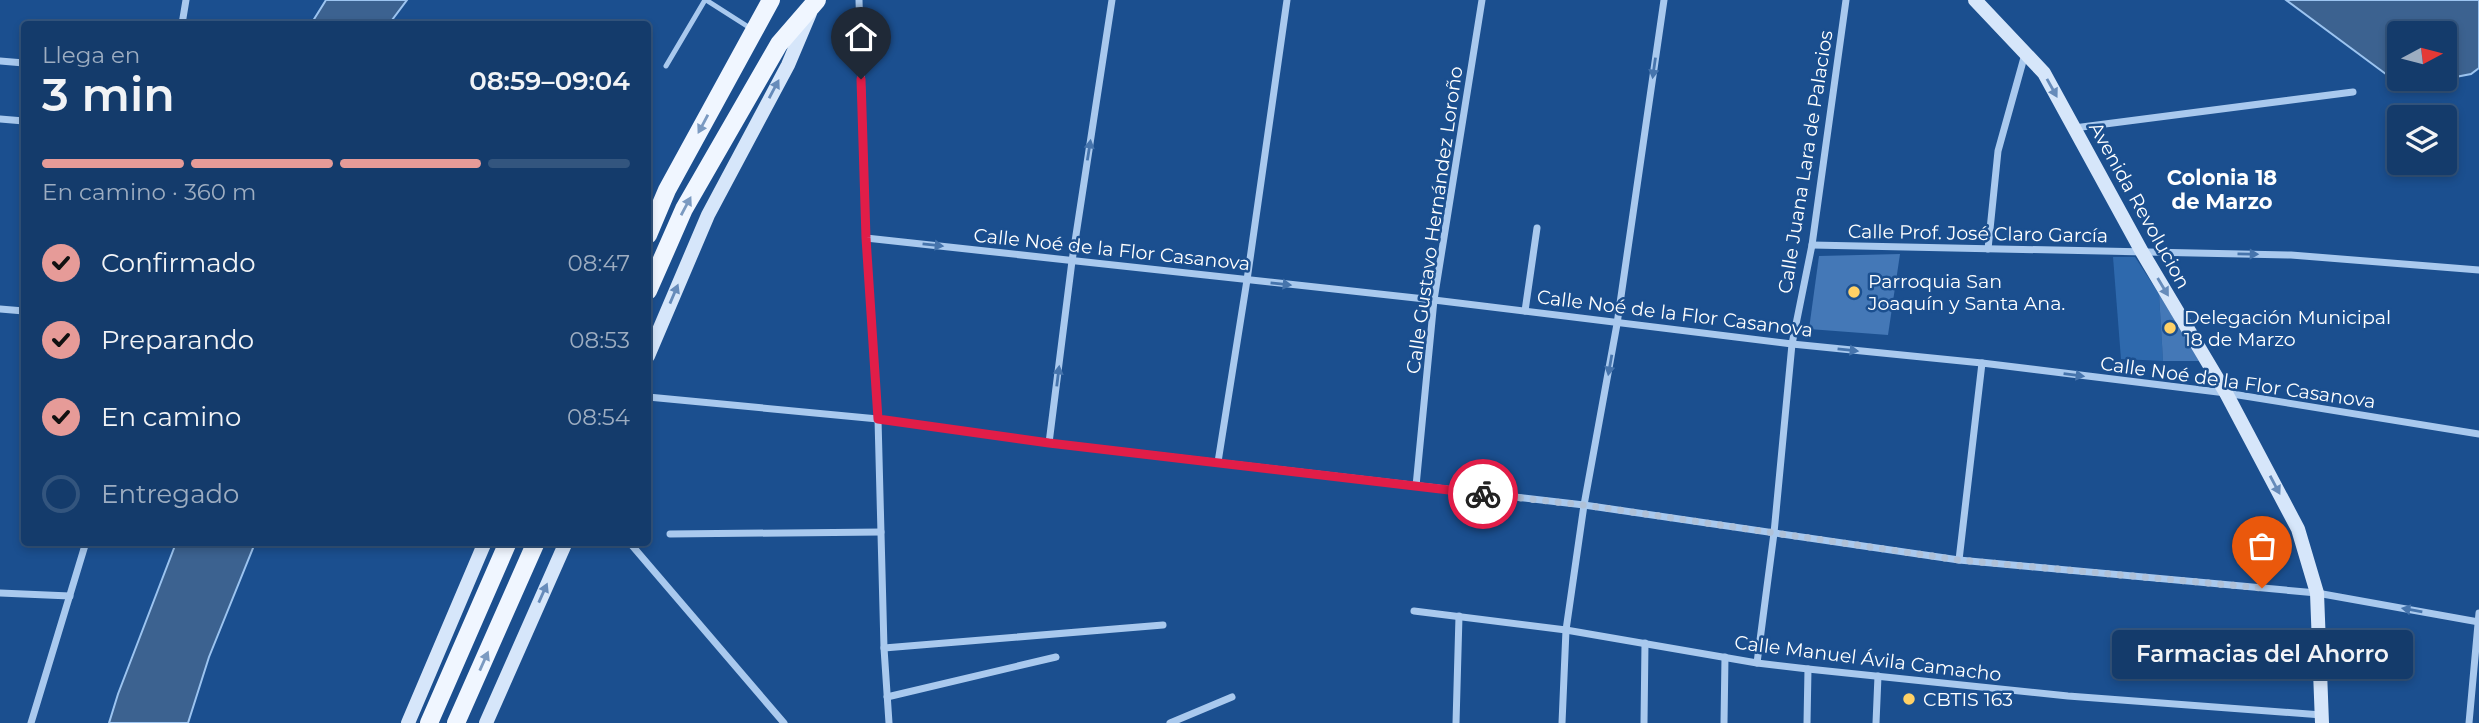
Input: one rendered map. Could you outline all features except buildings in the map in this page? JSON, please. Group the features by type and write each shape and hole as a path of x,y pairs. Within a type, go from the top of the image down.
{"main road":[{"path":"651,226 667,190 771,0"},
{"path":"651,283 684,209 779,44 815,3"},
{"path":"429,723 506,546"},
{"path":"456,723 534,546"}],"street":[{"path":"182,21 186,0"},
{"path":"859,0 866,238 878,419 888,723"},
{"path":"1049,443 1072,261 1112,0"},
{"path":"1217,463 1247,280 1287,0"},
{"name":"Calle Gustavo Hernández Loroño","path":"1416,486 1434,300 1482,0"},
{"path":"1562,723 1566,630 1584,505 1617,324 1664,0"},
{"name":"Calle Juana Lara de Palacios","path":"1758,663 1774,533 1791,344 1812,245 1846,0"},
{"name":"Avenida Revolucion","path":"1975,0 2044,73 2142,252 2226,394 2298,528 2317,593 2322,719"},
{"path":"651,349 708,215 788,65 815,3"},
{"path":"1987,249 1998,152 2025,53"},
{"path":"0,61 21,62"},
{"path":"2074,128 2353,92"},
{"path":"0,119 21,121"},
{"path":"1525,311 1537,228"},
{"name":"Calle Noé de la Flor Casanova","path":"866,238 1434,300 1791,344 1982,363 2226,394 2479,434"},
{"name":"Calle Prof. José Claro García","path":"1812,245 2291,255 2479,270"},
{"path":"0,309 21,311"},
{"path":"1959,560 1982,363"},
{"path":"651,397 878,419 1049,443 1584,505 1959,560 2317,593 2479,622"},
{"path":"670,534 881,532"},
{"path":"31,723 85,546"},
{"path":"408,723 483,546"},
{"path":"486,723 564,546"},
{"path":"632,546 784,723"},
{"path":"0,593 70,596"},
{"name":"Calle Manuel Ávila Camacho","path":"1414,611 1566,630 1808,669 2322,719"},
{"path":"2469,723 2479,613"},
{"path":"1456,723 1459,616"},
{"path":"884,648 1163,625"},
{"path":"1644,723 1645,643"},
{"path":"887,697 1056,657"},
{"path":"1724,723 1725,657"},
{"path":"1807,723 1808,669"},
{"path":"1876,723 1878,676"},
{"path":"1170,723 1232,697"}],"lane":[{"path":"666,66 705,0 753,30"}],"shaded area":[{"path":"326,0 407,0 391,21 313,21"},
{"path":"2286,0 2479,0 2479,68 2471,74 2457,77 2457,21 2387,21 2387,75"},
{"path":"2113,257 2135,257 2159,294 2163,361 2121,359"},
{"path":"175,546 254,546 209,657 188,723 109,723"}],"way so far":[{"path":"1483,494 1584,505 1959,560 2262,588"}],"place":[{"name":"Parroquia San Joaquín y Santa Ana.","path":"1854,292"},
{"name":"Delegación Municipal 18 de Marzo","path":"2170,328"},
{"name":"Farmacias del Ahorro","path":"2262,588"},
{"name":"CBTIS 163","path":"1909,699"}],"district":[{"name":"Colonia 18 de Marzo","path":"2222,190"}],"route":[{"path":"861,79 866,238 878,419 1049,443 1483,494"}]}
